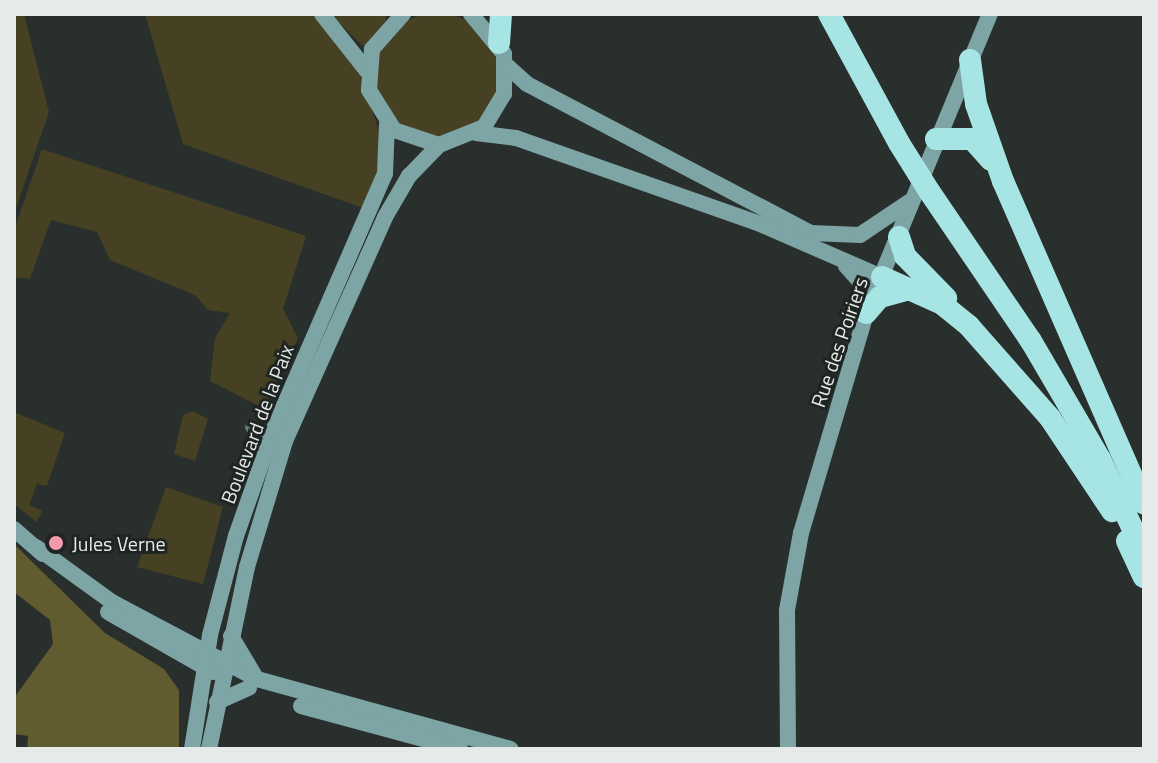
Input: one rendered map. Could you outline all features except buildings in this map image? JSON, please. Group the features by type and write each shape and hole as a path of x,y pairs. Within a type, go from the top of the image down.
{"highway":[{"path":"499,43 501,14"},
{"path":"829,14 905,140"},
{"path":"845,14 926,191 1031,341 1100,459 1144,553"},
{"path":"970,60 976,104 1003,181 1144,504"},
{"path":"936,139 972,139 1003,181"},
{"path":"926,191 1066,370 1144,520"},
{"path":"899,237 905,256 1050,418 1114,513 1144,577"},
{"path":"882,277 910,289 969,326"},
{"path":"866,313 880,297 910,289"}],"main road":[{"path":"322,14 367,71"},
{"path":"403,14 377,40 367,71 372,99 387,124 411,140 439,145"},
{"path":"471,14 499,43 506,65 501,104 476,133"},
{"name":"Rue des Poiriers","path":"786,698 793,569 866,313 899,237 926,191 936,139 990,14"},
{"path":"506,65 551,97 811,233 860,235 926,191"},
{"name":"Boulevard de la Paix","path":"209,749 217,702 215,615 272,434 376,198 388,162 387,124"},
{"path":"213,721 215,666 231,636 294,419 385,217 409,176 439,145 476,133 516,138 832,255 882,277"},
{"path":"832,255 860,279 866,313"},
{"path":"14,529 101,608 215,666 253,683 460,749"},
{"path":"168,641 215,615"},
{"path":"231,636 253,683"},
{"path":"168,641 199,697"},
{"name":"Boulevard de la Paix","path":"192,749 199,697 215,666"},
{"path":"217,702 253,683 511,749"},
{"path":"782,749 786,698"},
{"path":"786,698 788,749"}],"street":[{"path":"251,427 272,434"}],"shaded area":[{"path":"437,13 461,18 481,31 494,51 499,75 494,99 481,119 461,132 437,137 413,132 393,119 380,99 375,75 380,51 393,31 413,18"},
{"path":"14,14 24,14 49,112 14,214"},
{"path":"145,14 314,14 358,69 379,131 381,163 363,208 183,144"},
{"path":"330,14 386,14 386,21 364,47"},
{"path":"42,149 306,236 283,309 298,338 267,403 257,405 210,381 215,338 230,313 208,310 195,295 110,260 97,232 51,220 30,279 14,277 14,230"},
{"path":"193,411 208,419 195,461 174,454 183,415"},
{"path":"14,412 65,433 47,486 37,484 29,505 42,511 37,522 14,504"},
{"path":"166,487 223,507 203,584 137,567"},
{"path":"14,544 105,633 164,669 179,690 179,749 27,749 28,736 14,734 14,698 53,644 50,620 14,592"}],"place":[{"name":"Jules Verne","path":"56,543"}]}
